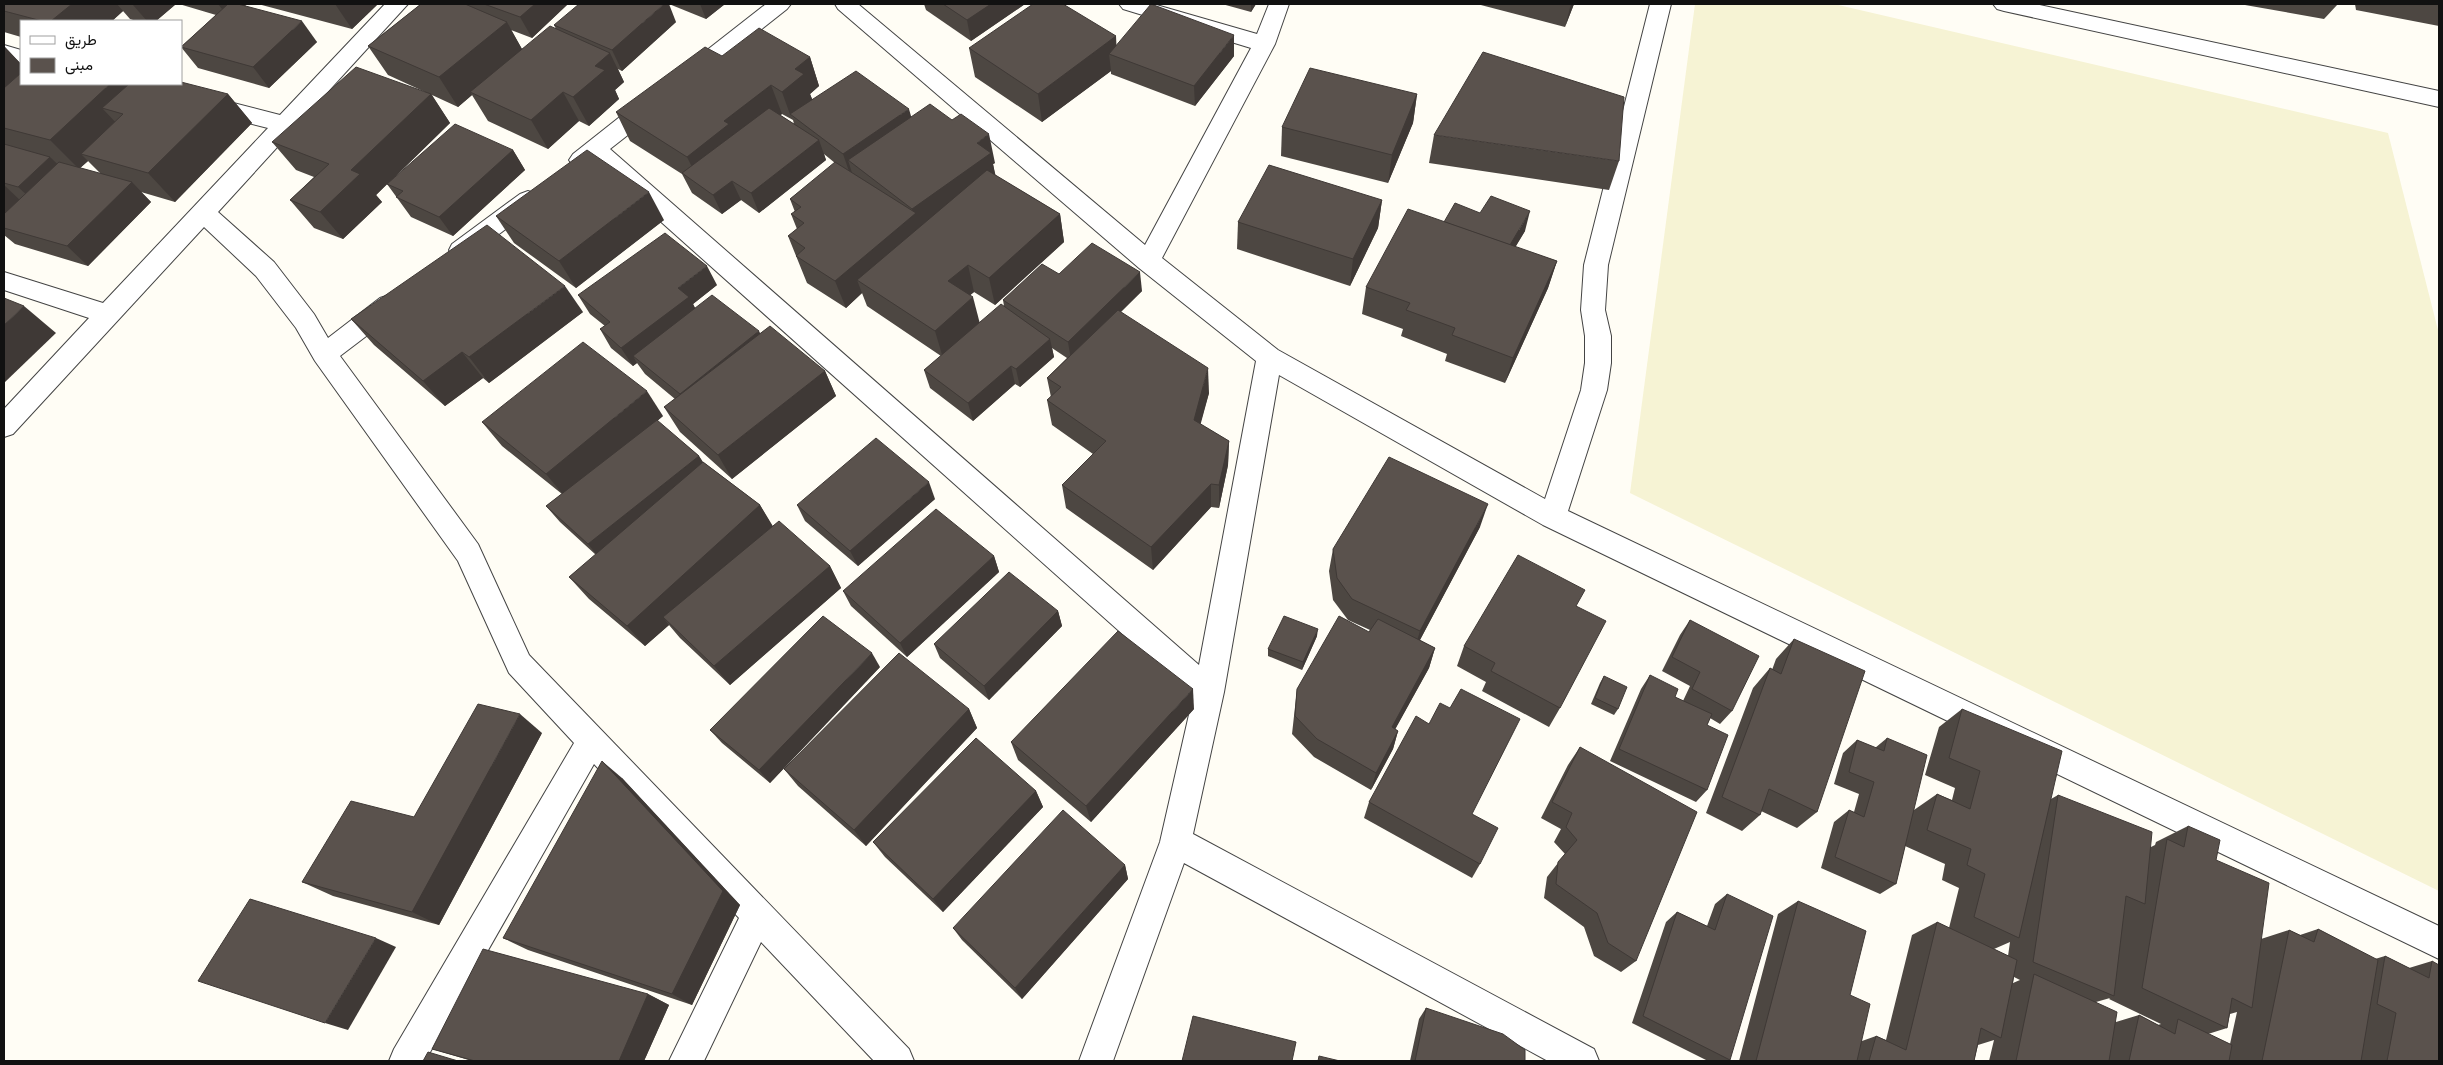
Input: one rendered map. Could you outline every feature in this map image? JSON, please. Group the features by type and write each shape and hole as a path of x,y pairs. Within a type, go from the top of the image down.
{"street":[{"path":"4,426 397,4"},
{"path":"444,263 596,149 780,4"},
{"path":"845,4 1148,261 1269,357 1394,430 1553,517 2439,943"},
{"path":"1130,4 1264,44"},
{"path":"1148,261 1264,44 1279,4"},
{"path":"1553,517 1594,390 1598,363 1598,336 1593,310 1596,264 1661,4"},
{"path":"2004,4 2439,99"},
{"path":"4,52 20,57"},
{"path":"192,101 286,125"},
{"path":"596,149 1209,692"},
{"path":"204,213 265,269 305,321 324,354 468,553 519,664 897,1061"},
{"path":"4,281 107,314"},
{"path":"324,354 404,294"},
{"path":"1096,1061 1176,842 1209,692 1269,357"},
{"path":"406,1061 592,740"},
{"path":"1176,842 1582,1061"},
{"path":"686,1061 758,914"}],"shaded area":[{"path":"1695,4 1834,4 2388,133 2439,334 2439,891 1630,493"}],"building":[{"path":"4,4 72,4 52,20 38,20 4,11"},
{"path":"228,4 238,4 302,21 253,67 182,46"},
{"path":"421,4 465,4 507,22 439,77 368,46"},
{"path":"484,4 535,4 520,17"},
{"path":"579,4 664,4 612,50 554,25"},
{"path":"943,4 991,4 967,20"},
{"path":"1033,4 1063,4 1116,36 1038,94 969,48"},
{"path":"1151,4 1234,35 1194,86 1109,54"},
{"path":"550,26 610,53 595,66 605,70 573,97 563,92 531,120 470,92"},
{"path":"759,28 810,57 795,69 804,74 782,92 771,85 724,121 729,124 687,157 616,112 705,47 722,56"},
{"path":"1483,52 1624,97 1619,161 1434,135"},
{"path":"356,67 431,94 351,170 360,174 320,212 290,200 329,164 272,142"},
{"path":"1310,68 1417,94 1392,155 1282,127"},
{"path":"856,71 909,109 843,154 790,114"},
{"path":"20,74 20,85 109,85 50,140 4,128 4,88"},
{"path":"182,82 228,94 148,173 81,154 123,114 102,108 128,85 182,85"},
{"path":"930,104 952,120 961,114 989,134 977,143 991,153 912,209 848,160"},
{"path":"769,108 819,140 751,193 732,181 713,195 682,173"},
{"path":"455,124 513,150 439,217 396,197 403,191 387,184"},
{"path":"4,144 50,157 18,187 4,183"},
{"path":"587,150 649,192 559,261 496,216"},
{"path":"59,162 132,182 67,246 4,228 4,214"},
{"path":"835,162 916,213 835,281 796,256 805,248 788,236 804,223 791,214 801,207 790,199"},
{"path":"1269,165 1382,200 1353,259 1238,222"},
{"path":"987,170 1060,214 989,278 968,265 948,281 973,297 935,331 857,280"},
{"path":"1491,196 1530,211 1510,245 1444,222 1455,203 1480,213"},
{"path":"1408,209 1557,261 1513,358 1452,335 1455,328 1406,310 1410,303 1366,287"},
{"path":"487,225 565,286 469,357 462,352 423,381 351,319"},
{"path":"665,233 707,266 678,288 689,297 621,348 600,329 610,322 578,295"},
{"path":"1092,243 1140,272 1068,342 1003,300 1042,264 1059,274"},
{"path":"712,295 759,331 680,394 633,356"},
{"path":"4,298 24,306 4,325"},
{"path":"1001,304 1050,339 1016,369 1011,366 968,403 924,370"},
{"path":"1118,310 1208,368 1194,420 1229,441 1219,485 1211,484 1151,547 1062,485 1106,441 1047,400 1061,387 1047,378"},
{"path":"770,326 825,371 718,455 664,407"},
{"path":"583,342 647,391 546,474 482,422"},
{"path":"657,420 699,456 588,544 546,506"},
{"path":"876,438 929,482 850,551 797,505"},
{"path":"1389,457 1488,504 1420,631 1352,599 1337,578 1333,549"},
{"path":"703,462 760,505 627,626 569,577"},
{"path":"936,509 994,556 900,643 843,591"},
{"path":"779,521 830,566 714,666 663,617"},
{"path":"1518,555 1585,590 1576,606 1606,621 1560,708 1491,671 1495,663 1464,646"},
{"path":"1009,572 1058,611 984,686 934,644"},
{"path":"823,616 872,653 759,770 710,730"},
{"path":"1284,616 1318,629 1303,662 1268,649"},
{"path":"1339,616 1369,632 1378,619 1435,648 1392,727 1398,731 1376,773 1317,739 1295,716 1297,689"},
{"path":"1690,620 1759,656 1732,711 1692,689 1700,672 1672,657"},
{"path":"1118,631 1193,689 1086,806 1011,742"},
{"path":"1794,639 1865,671 1817,812 1769,789 1760,815 1722,797 1770,668 1781,674"},
{"path":"899,653 969,709 854,830 784,769"},
{"path":"1650,675 1678,689 1675,697 1712,714 1707,725 1728,735 1707,790 1619,749"},
{"path":"1604,676 1627,687 1618,709 1595,698"},
{"path":"1461,689 1520,719 1472,814 1498,828 1480,864 1369,802 1416,716 1429,724 1440,703 1450,708"},
{"path":"478,704 520,714 412,912 302,882 351,801 414,817"},
{"path":"1962,709 2062,751 2019,938 1974,917 1985,874 1967,865 1971,849 1927,830 1937,794 1970,809 1980,771 1949,758"},
{"path":"976,738 1036,791 933,899 873,842"},
{"path":"1887,738 1927,755 1896,884 1835,857 1849,810 1864,817 1874,782 1849,772 1857,740 1884,751"},
{"path":"1580,747 1697,812 1636,961 1608,943 1597,913 1556,884 1558,862 1577,840 1566,827 1572,813 1552,802"},
{"path":"602,761 723,891 672,994 503,938"},
{"path":"2058,795 2152,832 2145,904 2126,896 2114,996 2033,962"},
{"path":"1063,810 1125,865 1015,988 953,928"},
{"path":"2188,826 2220,840 2216,860 2269,883 2252,1008 2232,998 2227,1028 2142,988 2167,839 2184,847"},
{"path":"1727,894 1773,916 1730,1060 1643,1016 1677,912 1715,930"},
{"path":"250,899 376,938 325,1023 198,981"},
{"path":"1798,901 1866,931 1850,995 1870,1004 1857,1061 1756,1061"},
{"path":"1937,922 2017,960 2001,1038 1981,1028 1974,1061 1869,1061 1876,1036 1906,1050"},
{"path":"2318,929 2378,960 2361,1061 2262,1061 2289,930 2314,942"},
{"path":"483,949 648,994 619,1061 475,1061 432,1049"},
{"path":"2385,956 2429,978 2432,961 2439,965 2439,1061 2387,1061 2396,1013 2377,1004"},
{"path":"2034,974 2117,1012 2109,1061 2016,1061"},
{"path":"1426,1008 1503,1034 1525,1050 1525,1061 1415,1061"},
{"path":"2139,1015 2175,1034 2178,1019 2232,1045 2229,1061 2129,1061"},
{"path":"1193,1016 1296,1042 1292,1061 1182,1061"},
{"path":"428,1052 458,1061 423,1061"},
{"path":"1319,1056 1340,1061 1318,1061"}]}
